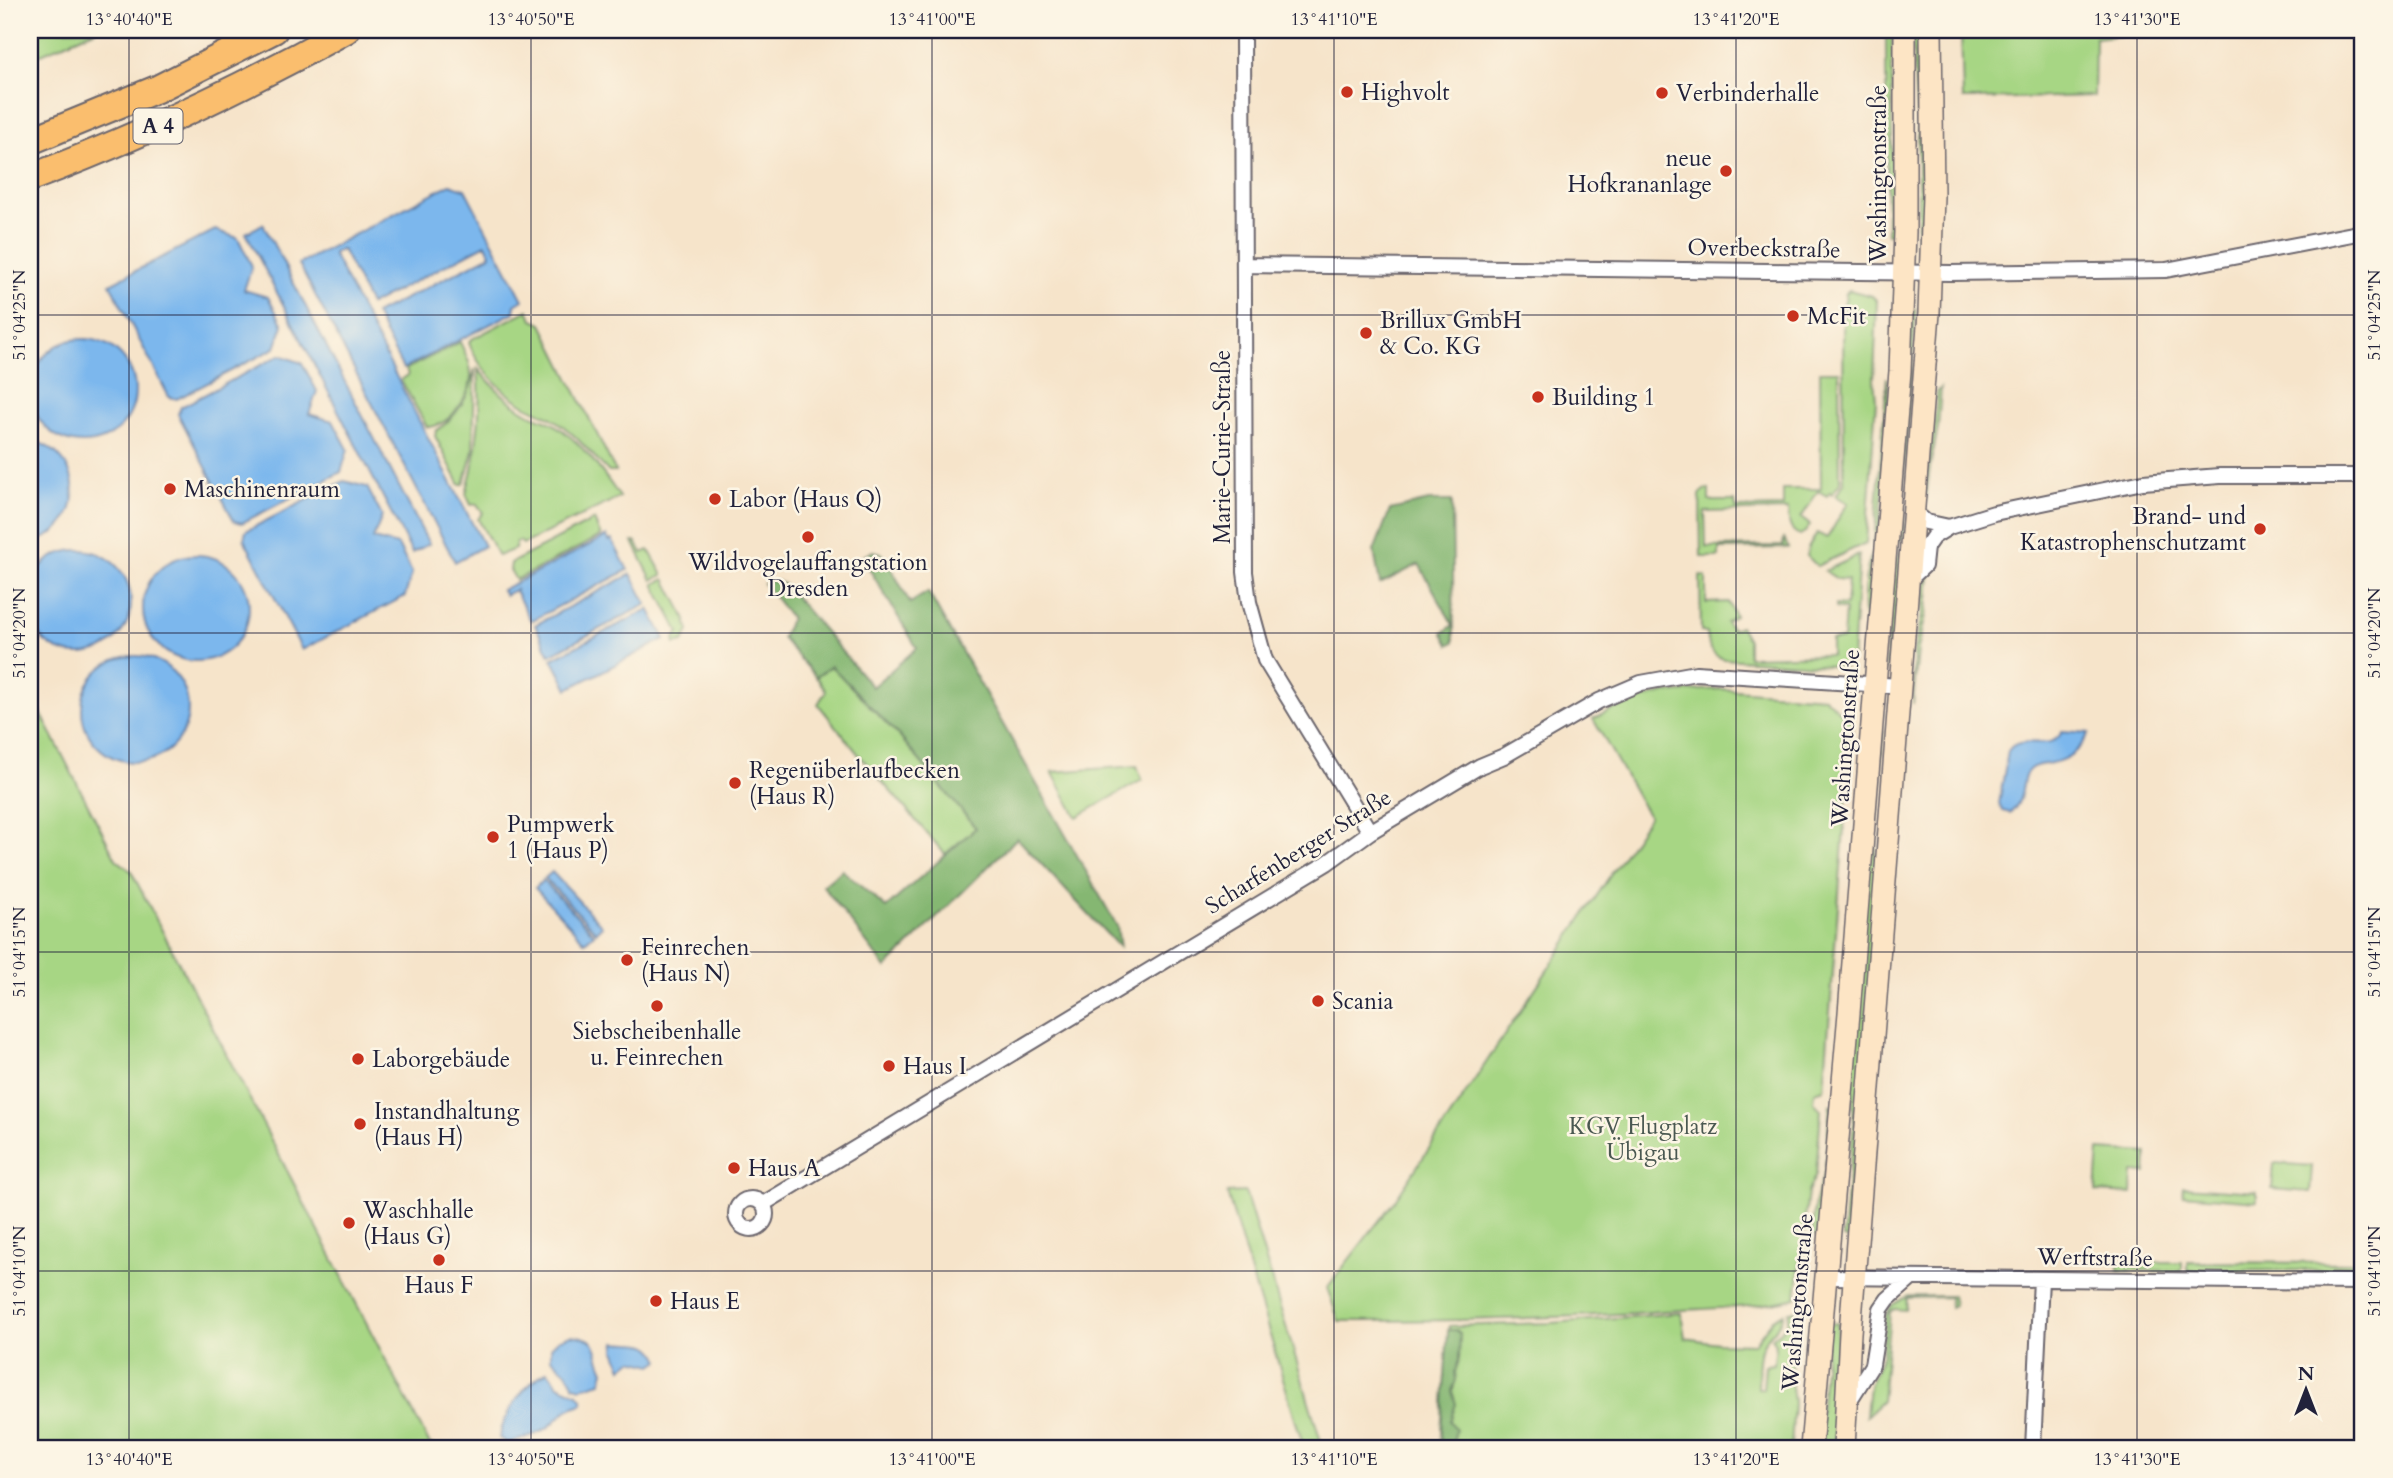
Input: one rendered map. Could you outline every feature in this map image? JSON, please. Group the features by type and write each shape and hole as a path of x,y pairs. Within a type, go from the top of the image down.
{"highway":[{"name":"A 4","path":"30,141 157,89 274,30"},
{"name":"A 4","path":"30,178 166,122 346,30"}],"main road":[{"name":"Washingtonstraße","path":"1811,1448 1896,432 1903,273 1905,30"},
{"path":"1844,1448 1854,1277 1931,273 1931,30"}],"street":[{"name":"Marie-Curie-Straße","path":"1243,30 1245,572 1254,623 1265,660 1370,832"},
{"name":"Overbeckstraße","path":"1244,265 1903,273 2166,270 2363,232"},
{"path":"1909,580 1924,566 1926,547 1933,537 1948,527 1994,513 2143,482 2220,476 2363,477"},
{"path":"1914,512 1926,522 1948,527"},
{"name":"Scharfenberger Straße","path":"763,1204 1327,863 1370,832 1480,766 1504,756 1600,701 1640,683 1696,673 1900,686"},
{"name":"Werftstraße","path":"1825,1277 2363,1282"},
{"path":"1847,1404 1872,1365 1881,1309 1888,1298 1912,1278"},
{"path":"2033,1448 2041,1279"}],"green space":[{"path":"30,30 96,30 30,59"},
{"path":"1886,30 1892,30 1892,234 1887,234"},
{"path":"1912,30 1923,30 1925,234 1918,234 1918,135"},
{"path":"1961,30 2171,30 2095,38 2094,96 1963,99"},
{"path":"1849,290 1872,296 1877,301 1874,380 1876,400 1866,543 1817,566 1807,556 1808,548 1817,533 1827,538 1848,503 1836,496 1844,483 1843,306"},
{"path":"528,310 533,320 542,324 616,472 609,472 576,437 550,417 507,393 491,378 473,352 470,340"},
{"path":"1909,310 1916,310 1904,474 1904,537 1893,548"},
{"path":"460,342 471,373 466,395 450,417 435,426 427,427 401,380 408,375 406,369"},
{"path":"475,369 473,451 464,484 460,485 435,436 436,431 451,419 462,404"},
{"path":"478,369 515,405 555,425 574,440 620,497 523,544 516,542 515,549 498,556 478,519 483,513 477,504 471,505 466,494 478,432"},
{"path":"1820,371 1839,371 1840,483 1832,494 1830,492 1827,496 1818,491 1801,518 1810,525 1800,535 1791,528 1788,510 1705,512 1706,547 1783,546 1784,537 1788,548 1719,549 1719,557 1701,557 1700,495 1704,490 1709,489 1709,501 1735,501 1736,508 1783,507 1783,489 1821,489"},
{"path":"1887,377 1890,415 1879,534 1872,559 1867,629 1865,588 1874,547"},
{"path":"1941,388 1938,428 1926,499 1922,498 1937,392"},
{"path":"1429,501 1452,501 1454,642 1449,645 1443,633 1453,625 1419,564 1380,584 1374,551 1390,510"},
{"path":"594,520 601,536 516,580 510,570 511,563"},
{"path":"633,542 636,542 642,553 649,550 663,575 652,580"},
{"path":"1904,547 1891,663 1886,669 1892,565"},
{"path":"873,551 886,558 910,603 928,592 1117,926 1120,948 1017,838 886,968 823,886 842,870 886,908 976,828 900,737 831,666 816,677 782,638 791,618 764,584 770,581 787,587 872,687 917,648 862,557"},
{"path":"1859,555 1852,659 1845,667 1724,659 1713,653 1707,633 1701,632 1700,576 1706,577 1706,603 1728,602 1735,616 1726,622 1732,630 1740,626 1748,640 1748,657 1831,655 1831,640 1843,640 1845,610 1835,608 1835,605 1846,606 1848,580 1837,579 1825,571"},
{"path":"1928,562 1931,562 1927,611 1918,649 1913,704 1914,649 1923,611"},
{"path":"665,579 685,617 689,631 683,642 675,644 674,640 679,632 654,584"},
{"path":"831,666 900,737 976,828 945,854 818,704 826,691 816,677"},
{"name":"KGV Flugplatz Übigau","path":"1721,689 1824,697 1843,715 1851,718 1852,724 1824,1089 1815,1092 1814,1102 1821,1110 1816,1174 1808,1192 1796,1298 1747,1306 1583,1316 1339,1321 1327,1288 1395,1200 1649,817 1593,719 1655,695"},
{"path":"30,692 116,859 131,871 429,1443 436,1448 30,1448"},
{"path":"1878,731 1883,731 1875,837 1877,878 1850,1239 1843,1238 1854,1121 1852,1082"},
{"path":"1137,766 1142,780 1077,817 1052,772"},
{"path":"1830,1105 1835,1108 1823,1236 1812,1235 1815,1201 1825,1170"},
{"path":"2099,1150 2147,1153 2146,1173 2133,1172 2132,1194 2096,1192"},
{"path":"2274,1163 2312,1166 2310,1192 2272,1189"},
{"path":"2184,1187 2257,1192 2257,1201 2183,1195"},
{"path":"1245,1192 1323,1448 1304,1448 1227,1193"},
{"path":"2118,1262 2182,1262 2182,1271 2118,1270"},
{"path":"2188,1262 2363,1263 2363,1270 2188,1271"},
{"path":"1908,1296 1952,1296 1954,1305 1950,1307 1949,1297 1907,1298 1906,1310 1894,1309 1890,1312 1882,1401 1866,1416 1869,1385 1882,1357 1885,1317 1891,1306"},
{"path":"1789,1311 1796,1311 1791,1379 1794,1402 1791,1448 1440,1448 1449,1326 1551,1323 1681,1313 1685,1338 1718,1343 1754,1344 1773,1319 1784,1313 1760,1352 1758,1388 1763,1389 1765,1365 1774,1364 1776,1344 1772,1338 1787,1325"},
{"path":"1838,1323 1834,1448 1817,1448 1828,1324"},
{"path":"1448,1330 1460,1333 1459,1360 1452,1391 1456,1404 1450,1421 1456,1429 1452,1447 1440,1448"}],"water":[{"path":"450,184 465,189 523,300 515,305 514,312 403,369 375,314 491,255 486,244 370,305 342,249 333,254 484,546 455,562 299,264"},
{"path":"263,224 429,544 412,553 246,233"},
{"path":"215,230 238,238 252,266 244,290 268,297 283,325 275,348 177,399 169,397 110,284"},
{"path":"83,339 103,343 120,354 131,371 135,391 131,411 120,428 103,439 83,443 63,439 46,428 35,411 31,391 35,371 46,354 63,343"},
{"path":"280,355 302,363 317,391 309,414 333,421 348,449 341,472 242,523 234,521 178,414 181,407"},
{"path":"30,440 49,448 63,460 71,475 74,492 71,509 63,524 49,536 30,543"},
{"path":"344,481 367,487 382,516 373,539 398,545 412,573 405,596 302,650 244,539 246,531"},
{"path":"607,536 609,541 612,540 628,570 531,621 515,591 517,589 505,595 502,590"},
{"path":"79,550 99,554 116,565 127,582 131,602 127,622 116,639 99,650 79,654 59,650 42,639 31,622 27,602 31,582 42,565 59,554"},
{"path":"196,555 216,559 233,571 245,588 249,608 245,628 233,645 216,657 196,661 176,657 159,645 147,628 143,608 147,588 159,571 176,559"},
{"path":"631,574 647,604 550,655 535,625"},
{"path":"649,609 665,639 568,689 552,659"},
{"path":"135,656 155,660 172,672 184,689 188,709 184,729 172,746 155,758 135,762 115,758 98,746 86,729 82,709 86,689 98,672 115,660"},
{"path":"2062,731 2089,733 2083,744 2069,756 2030,769 2015,808 2010,813 2002,811 1999,804 2008,751 2013,745 2020,743 2051,741 2058,738"},
{"path":"552,872 602,926 596,932 545,878"},
{"path":"543,880 594,934 585,942 535,888"},
{"path":"570,1335 592,1341 604,1371 601,1382 581,1388 574,1386 567,1373 551,1358 551,1347 558,1340"},
{"path":"616,1342 647,1345 660,1360 653,1365 632,1360 622,1368 615,1350"},
{"path":"548,1371 558,1385 578,1394 583,1400 582,1404 567,1410 550,1426 535,1434 508,1443 499,1438 516,1400 531,1383"}],"place":[{"name":"Highvolt","path":"1347,92"},
{"name":"Verbinderhalle","path":"1662,93"},
{"name":"neue Hofkrananlage","path":"1726,171"},
{"name":"McFit","path":"1793,316"},
{"name":"Brillux GmbH & Co. KG","path":"1366,333"},
{"name":"Building 1","path":"1538,397"},
{"name":"Maschinenraum","path":"170,489"},
{"name":"Labor (Haus Q)","path":"715,499"},
{"name":"Brand- und Katastrophenschutzamt","path":"2260,529"},
{"name":"Wildvogelauffangstation Dresden","path":"808,537"},
{"name":"Regenüberlaufbecken (Haus R)","path":"735,783"},
{"name":"Pumpwerk 1 (Haus P)","path":"493,837"},
{"name":"Feinrechen (Haus N)","path":"627,960"},
{"name":"Scania","path":"1318,1001"},
{"name":"Siebscheibenhalle u. Feinrechen","path":"657,1006"},
{"name":"Laborgebäude","path":"358,1059"},
{"name":"Haus I","path":"889,1066"},
{"name":"Instandhaltung (Haus H)","path":"360,1124"},
{"name":"Haus A","path":"734,1168"},
{"name":"Waschhalle (Haus G)","path":"349,1223"},
{"name":"Haus F","path":"439,1260"},
{"name":"Haus E","path":"656,1301"}]}
